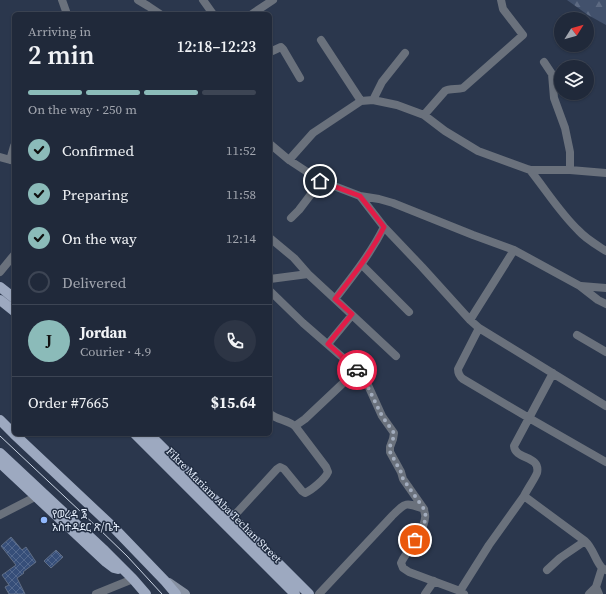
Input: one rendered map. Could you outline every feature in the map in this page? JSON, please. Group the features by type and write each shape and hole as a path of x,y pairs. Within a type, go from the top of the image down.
{"main road":[{"path":"1,289 12,297"},
{"path":"0,300 12,309"},
{"path":"0,420 12,432"},
{"path":"16,436 114,528 176,594"},
{"name":"Fikre Mariam Aba Techan Street","path":"137,436 295,594"},
{"name":"Fikre Mariam Aba Techan Street","path":"151,436 309,594"},
{"path":"0,453 105,551 146,594"},
{"path":"0,463 106,562 114,568 126,572"},
{"path":"165,581 186,594"}],"street":[{"path":"62,0 66,12"},
{"path":"138,0 157,12"},
{"path":"203,0 212,12"},
{"path":"255,12 273,0"},
{"path":"424,115 445,91 448,89 458,90 463,88 523,35 503,9 501,0"},
{"path":"321,40 361,101"},
{"path":"272,51 281,47 300,78"},
{"path":"373,100 382,82 406,53"},
{"path":"544,62 552,74 554,98 565,128 570,152 570,170"},
{"path":"289,160 314,133 361,101 373,100 397,105 424,115 445,131 478,151 530,170 570,170 606,173"},
{"path":"272,146 289,160 320,181 360,196 393,202 514,250 580,286 606,304"},
{"path":"0,156 12,160"},
{"path":"530,170 579,231 606,251"},
{"path":"291,218 299,210 320,181"},
{"path":"360,196 384,227 479,328 606,406"},
{"path":"335,299 362,264 384,227"},
{"path":"272,240 294,258 308,274 396,356"},
{"path":"470,320 514,250"},
{"path":"0,272 12,257"},
{"path":"362,264 409,312"},
{"path":"272,279 308,274"},
{"path":"580,286 606,288"},
{"path":"272,293 303,323 357,370 366,383 382,416 394,433 390,446 390,452 401,472 403,479 424,509 426,517 421,531 401,563 403,568 409,572 462,592 489,545 524,496 536,473 537,468 532,460 517,453 514,450 514,446 553,373"},
{"path":"328,344 352,314"},
{"path":"479,328 458,369 460,376 606,462"},
{"path":"577,335 606,352"},
{"path":"295,426 305,419 357,370"},
{"path":"232,518 280,467 284,469 305,493 326,476 328,472 326,467 295,426 288,421 279,420 272,415"},
{"path":"524,496 589,544 598,564 604,569 597,591 588,594"},
{"path":"0,515 35,497"},
{"path":"319,594 401,506 407,504 424,509"},
{"path":"547,570 560,558 585,541"},
{"path":"96,594 133,579"},
{"path":"425,594 434,581"}],"green space":[{"path":"567,0 606,0 606,25 594,18 594,12 584,12"}],"building":[{"path":"11,537 22,550 26,547 36,562 17,578 25,594 9,594 5,587 9,585 2,575 16,565 1,546"},
{"path":"56,550 63,557 51,568 44,561"}],"tram line":[{"path":"0,436 127,556 162,594"}],"way so far":[{"path":"357,370 366,383 382,416 394,433 390,446 390,452 401,472 403,479 424,509 426,517 424,524 415,540"}],"place":[{"name":"የወረዳ ፮ አስተዳደር ጽ/ቤት","path":"44,520"}],"route":[{"path":"320,181 360,196 384,227 362,264 335,299 352,314 328,344 357,370"}]}
